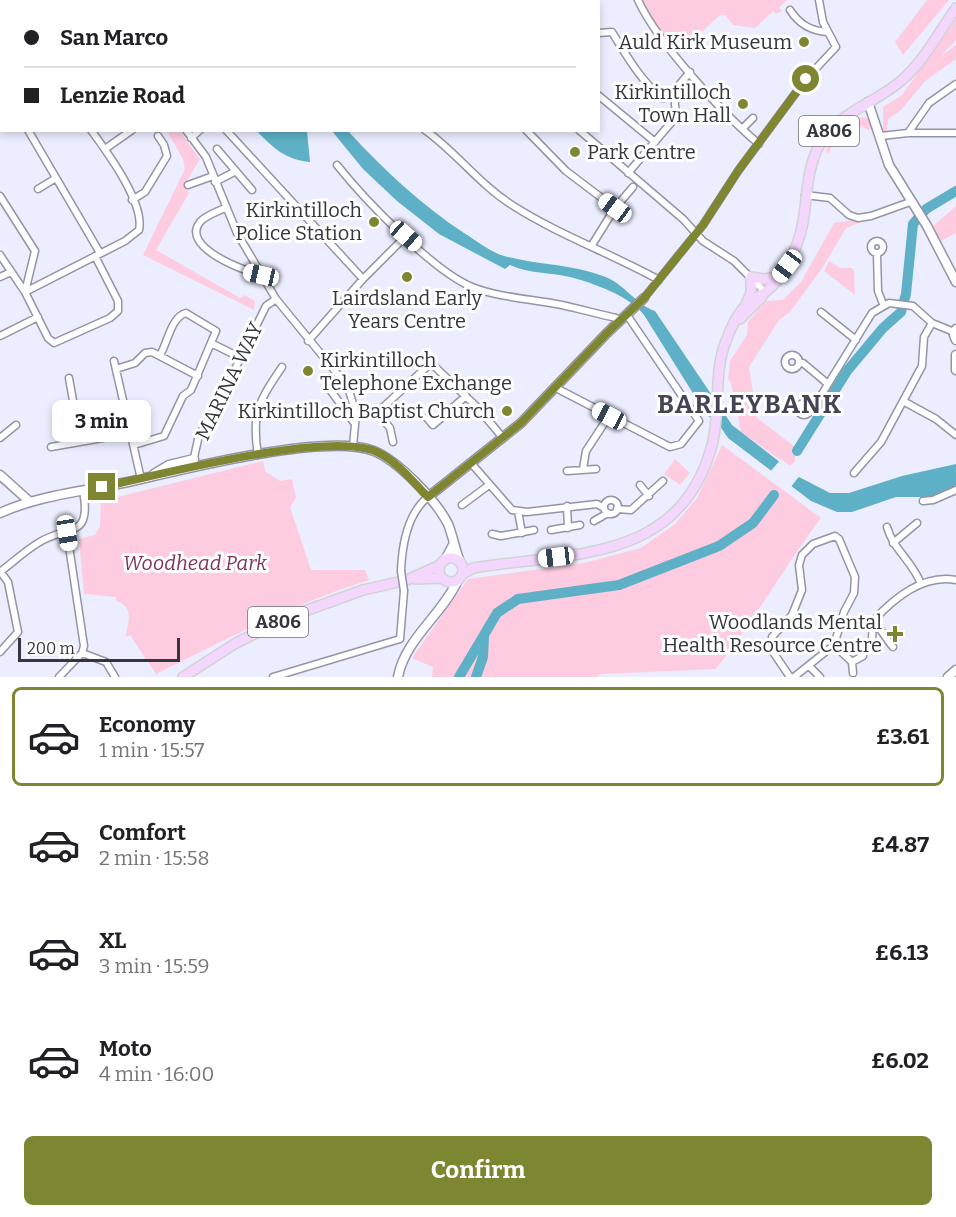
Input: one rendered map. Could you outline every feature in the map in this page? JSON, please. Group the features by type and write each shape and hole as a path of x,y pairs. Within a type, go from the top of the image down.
{"main road":[{"name":"A806","path":"460,570 603,551 639,538 668,517 689,493 705,465 714,436 724,346 746,305 765,292 779,277 798,241 812,159 825,136 850,112 894,87 908,75 956,8"},
{"path":"868,102 889,165 912,206 927,226 956,282"},
{"path":"746,305 751,296 751,277 764,279 779,277"},
{"name":"A806","path":"735,323 761,301 765,292"},
{"path":"428,497 503,438 556,388 644,298"},
{"path":"956,355 956,370"},
{"path":"0,513 29,501 258,455 324,446 353,446 387,458 428,497 447,522 460,570 447,596 409,648 398,677"},
{"path":"145,478 169,465 194,459"},
{"path":"0,475 29,501"},
{"path":"447,596 443,579 443,562 453,545"},
{"path":"443,562 453,558 460,570"},
{"name":"A806","path":"407,580 443,562"},
{"path":"443,579 460,570"},
{"name":"A806","path":"183,677 236,643 291,616 363,590 407,580 443,579"},
{"path":"948,677 956,670"}],"street":[{"path":"638,0 647,17 690,72 742,129 759,144"},
{"path":"644,298 696,233 806,79 836,47 827,32 819,0"},
{"path":"790,10 807,27 815,31 827,32"},
{"path":"600,33 612,32 632,63 662,98 674,97"},
{"path":"628,173 676,117 674,97 676,85 690,72"},
{"path":"908,133 929,103 956,84"},
{"path":"600,97 655,142"},
{"path":"742,129 753,118"},
{"path":"0,255 25,291 48,338 54,343 116,314 118,301 98,254 29,132"},
{"path":"25,291 131,238 139,230 140,224 132,200 93,132"},
{"path":"105,149 129,132"},
{"path":"187,132 206,157 225,208 276,299 308,341 343,380 352,395 356,414 353,446"},
{"path":"191,138 198,132"},
{"path":"228,132 363,279"},
{"path":"428,132 442,142 469,171 513,206 659,280"},
{"path":"528,132 566,171 615,208"},
{"path":"581,132 703,241 734,261 765,292"},
{"path":"881,136 908,133 956,133"},
{"path":"158,136 167,152"},
{"path":"217,149 252,190"},
{"path":"132,200 142,195 152,182 167,152"},
{"path":"167,152 176,153"},
{"path":"337,165 360,195 451,274 472,287 562,305 616,318 619,321"},
{"path":"188,185 236,171"},
{"path":"38,189 56,178"},
{"path":"592,245 615,208 633,187"},
{"path":"805,195 830,198 849,215 858,218 912,206"},
{"path":"0,196 35,251 25,291"},
{"path":"225,208 206,217 198,224 196,231 199,241 206,250 244,271 261,275"},
{"path":"308,341 363,279 406,236"},
{"path":"877,254 878,291 883,304"},
{"path":"0,277 11,272"},
{"name":"MARINA WAY","path":"192,468 200,435 266,306 276,299"},
{"path":"810,407 828,384 872,313 883,304 913,306 932,323 955,334"},
{"path":"820,312 856,340"},
{"path":"134,445 164,436 183,396 191,390 217,334 213,327 186,313 176,318 169,342 160,355"},
{"path":"556,388 670,447 681,444 699,421 628,313"},
{"path":"0,336 38,317"},
{"path":"854,473 881,442 924,362 924,336 932,323"},
{"path":"213,344 241,358"},
{"path":"116,369 135,363 145,353 160,355 198,376"},
{"path":"114,361 134,445 145,478"},
{"path":"799,363 803,363 828,384"},
{"path":"356,414 377,412 429,364 433,364 466,396 503,438"},
{"path":"258,455 254,431 258,404 282,367"},
{"path":"69,378 80,440"},
{"path":"343,380 331,392 356,425"},
{"path":"428,430 466,396"},
{"path":"903,401 936,419 956,435"},
{"path":"377,412 390,428 393,442"},
{"path":"583,469 586,451 609,416"},
{"path":"427,418 433,425"},
{"path":"0,438 16,425"},
{"path":"51,447 80,440 95,441 131,433"},
{"path":"471,463 506,506 518,512 597,504 606,510"},
{"path":"567,471 596,469"},
{"path":"594,521 606,510 631,510 663,481"},
{"path":"462,505 489,484"},
{"path":"640,485 649,496"},
{"path":"923,501 933,500 956,489"},
{"path":"0,652 18,632 8,582 0,572 38,543 78,528 84,521 86,508 83,491"},
{"path":"273,677 398,640 401,637 404,591 401,571 402,555 411,520 418,506 428,497"},
{"path":"606,510 606,502 612,501 617,505 617,509"},
{"path":"567,506 568,528"},
{"path":"518,512 522,533"},
{"path":"893,543 917,523"},
{"path":"551,530 580,525"},
{"path":"887,527 893,543 914,568 921,584"},
{"path":"492,534 501,536 534,530"},
{"path":"59,677 82,653 84,646 67,533"},
{"path":"831,536 839,539 855,581 854,593 842,616 834,645 809,666 792,677 773,652 772,637 792,615 802,590 799,565 802,555 813,544 831,536"},
{"path":"872,639 873,621 899,597 921,584 942,579 956,580"},
{"path":"873,621 893,647"},
{"path":"834,645 852,662 853,673"},
{"path":"82,653 106,662 115,677"},
{"path":"852,662 863,656"},
{"path":"809,666 819,677"}],"green space":[{"path":"643,0 788,0 779,7 782,11 776,14 773,11 755,28 733,25 725,15 720,15 695,38 687,52 665,36"},
{"path":"927,0 949,0 903,55 895,42"},
{"path":"956,19 956,40 940,57 956,45 956,59 925,81 901,110 888,119 887,132 883,131 883,107 902,95"},
{"path":"865,117 870,121 872,128 867,130 862,126 831,147 829,154 825,150 856,118"},
{"path":"168,132 181,132 200,159 184,186 189,193 156,250 240,298 245,295 255,301 254,310 143,255 185,169 183,159"},
{"path":"956,206 956,233 941,241 932,227"},
{"path":"865,218 864,221 846,228 823,267 790,312 779,320 749,367 757,418 795,447 795,462 789,466 741,432 731,383 728,379 730,361 747,335 748,322 766,301 783,300 801,282 834,223"},
{"path":"829,261 840,268 852,268 855,295 824,271"},
{"path":"722,445 821,518 716,669 602,674 597,677 432,677 433,667 412,658 468,579 584,563 641,548 675,524 697,498"},
{"path":"675,459 690,473 680,485 664,474"},
{"name":"Woodhead Park","path":"263,461 265,471 280,481 292,479 296,498 290,507 311,570 365,570 369,580 287,611 156,674 130,635 126,637 129,616 126,607 116,601 116,597 84,594 79,539 95,535 100,526 101,501"}],"water":[{"path":"258,132 307,132 310,162 287,156"},
{"path":"333,132 349,132 417,198 489,249 516,259 579,269 610,279 642,304 655,311 732,425 799,477 830,493 849,493 902,476 956,464 956,486 929,497 896,497 852,512 837,512 811,501 728,438 720,426 706,414 644,315 630,302 600,287 570,277 525,270 510,265 505,269 439,234 397,201 363,169"}],"pier":[{"path":"781,459 801,474 790,488 770,472"}],"waterway":[{"path":"797,451 847,371 883,328 901,312 906,294 913,224 926,209 956,191"},
{"path":"459,677 497,613 518,599 619,585 719,546 753,523 774,495"},
{"path":"476,677 483,657 484,637"}],"place":[{"name":"Auld Kirk Museum","path":"804,42"},
{"name":"Kirkintilloch Town Hall","path":"743,104"},
{"name":"Park Centre","path":"575,152"},
{"name":"Kirkintilloch Police Station","path":"374,222"},
{"name":"Lairdsland Early Years Centre","path":"407,277"},
{"name":"Kirkintilloch Telephone Exchange","path":"308,371"},
{"name":"Kirkintilloch Baptist Church","path":"507,411"},
{"name":"Woodlands Mental Health Resource Centre","path":"895,634"}],"district":[{"name":"BARLEYBANK","path":"750,404"}],"route":[{"path":"102,487 258,455 324,446 353,446 376,452 387,458 428,497 521,423 607,333 645,297 703,225 722,199 738,171 806,79"}]}
